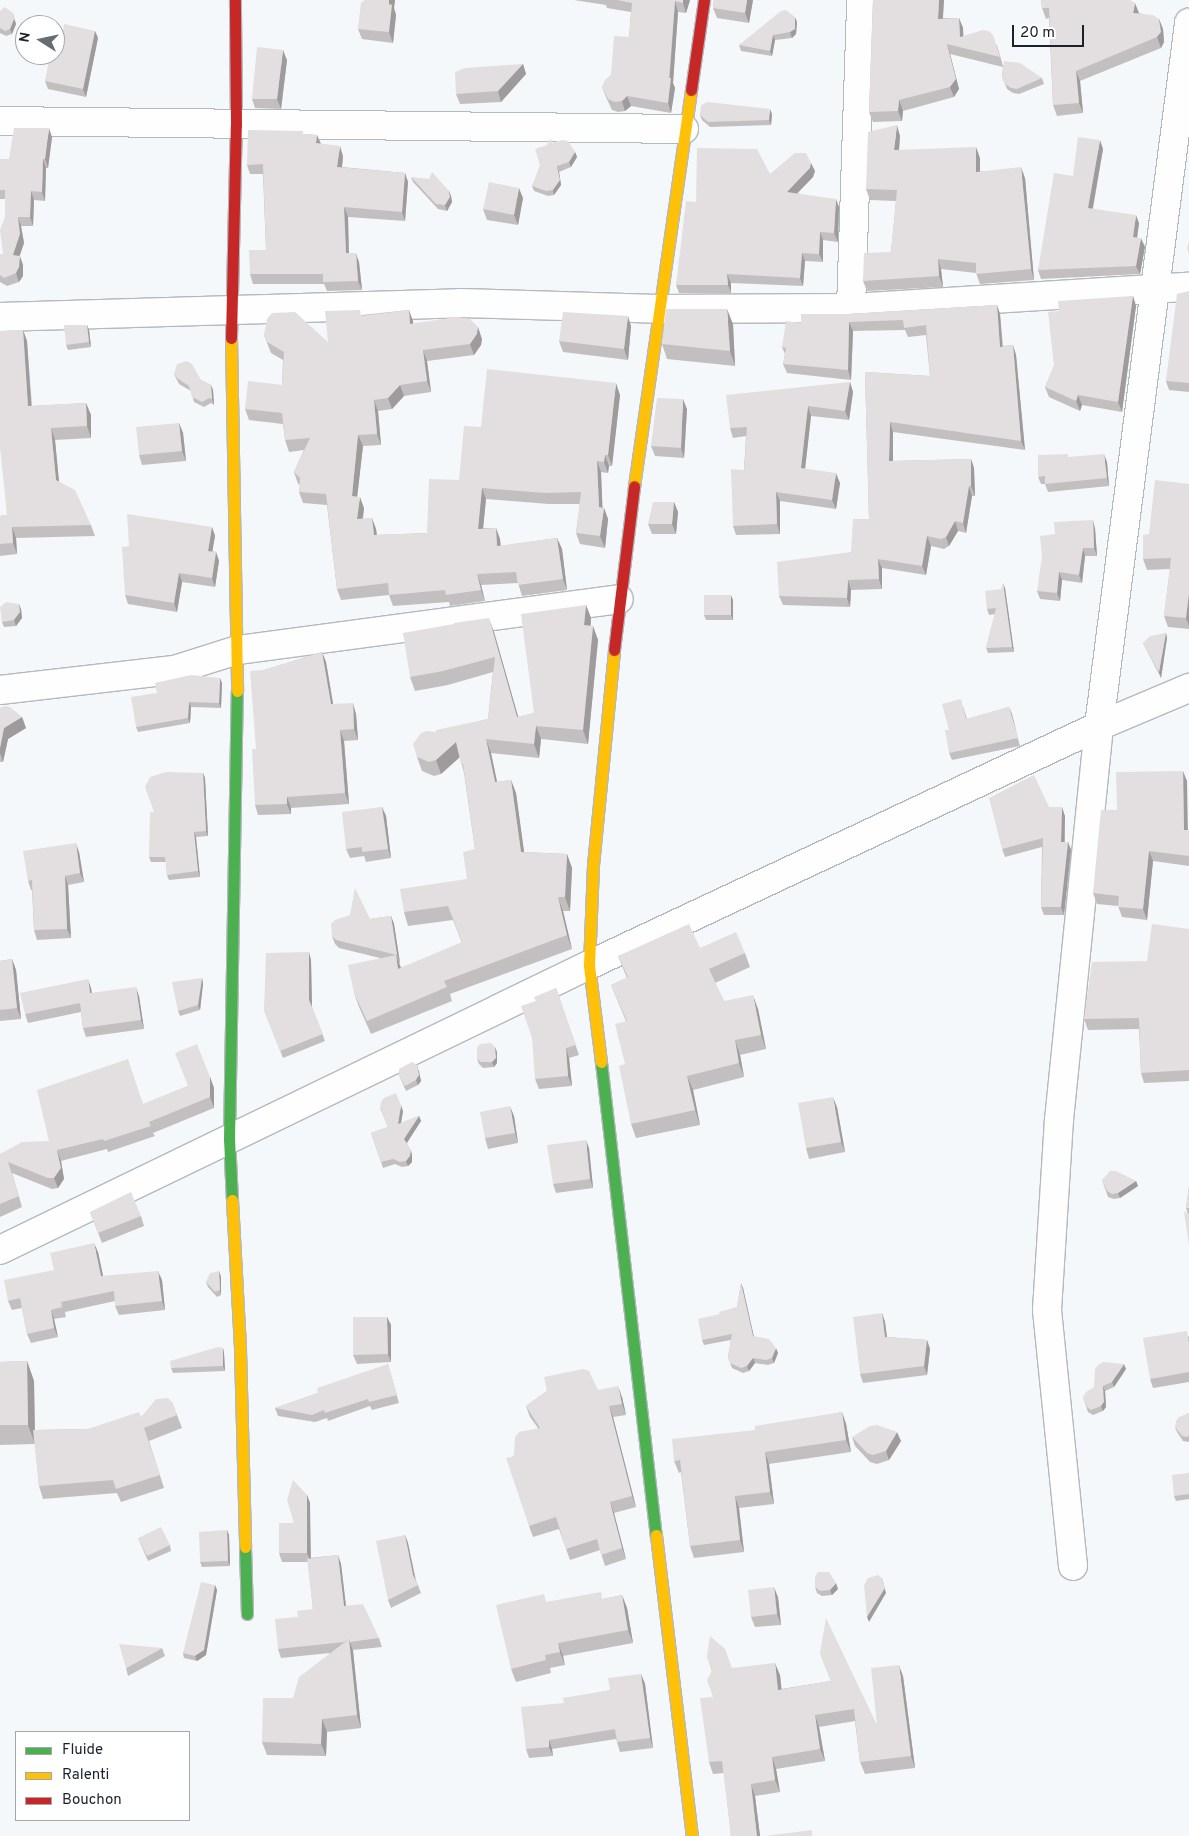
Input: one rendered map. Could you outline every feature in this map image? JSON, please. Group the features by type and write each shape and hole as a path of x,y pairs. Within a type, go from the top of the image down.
{"street":[{"path":"235,0 236,125 230,310 238,650 229,1139 240,1350 247,1614"},
{"path":"692,1836 589,965 593,865 619,599 658,309 704,0"},
{"path":"851,308 861,0"},
{"path":"1073,1566 1047,1310 1059,1120 1099,726 1189,23"},
{"path":"0,122 684,129"},
{"path":"0,317 460,303 658,309 851,308 1189,287"},
{"path":"0,690 174,670 238,650 619,599"},
{"path":"0,1250 589,965 1099,726 1189,688"}],"building":[{"path":"364,0 389,0 389,4 392,5 389,32 358,29 361,2 364,2"},
{"path":"617,0 683,0 683,3 675,1 668,103 627,96 622,101 615,102 608,99 602,87 605,80 611,75 614,36 629,37 632,3"},
{"path":"714,0 747,0 745,13 713,8"},
{"path":"873,0 939,0 938,19 959,18 960,37 983,30 989,31 993,35 1000,57 947,44 956,79 950,87 899,100 898,111 869,112"},
{"path":"1041,0 1130,0 1135,3 1133,13 1153,15 1159,19 1161,32 1157,37 1076,71 1079,103 1053,105 1049,8 1042,8"},
{"path":"5,7 13,13 14,19 10,29 5,31 0,28 0,11"},
{"path":"786,10 795,17 795,29 790,32 773,35 770,51 739,45 781,11"},
{"path":"65,24 95,31 83,89 45,81 48,65 65,65"},
{"path":"257,47 283,50 277,99 252,99"},
{"path":"1004,61 1020,63 1042,78 1017,89 1011,88 1005,84 1002,77"},
{"path":"523,64 498,91 456,94 455,72 465,68"},
{"path":"708,102 770,109 769,120 708,122 700,115 701,105"},
{"path":"897,125 894,150 976,147 976,172 1021,167 1031,269 976,274 976,263 938,259 939,276 863,281 864,253 891,252 897,190 866,189 868,132"},
{"path":"14,128 49,128 45,159 43,159 42,192 31,191 30,217 18,217 20,234 13,255 20,256 19,267 16,273 4,278 0,275 0,254 3,254 0,230 5,217 5,190 0,190 0,159 9,159"},
{"path":"248,130 303,131 303,134 317,135 316,143 340,146 337,167 405,173 402,212 344,207 346,253 356,253 358,281 323,282 323,274 250,274 249,250 266,250 263,164 247,165"},
{"path":"1078,137 1100,140 1088,208 1136,215 1133,237 1141,238 1136,266 1038,270 1054,173 1073,176"},
{"path":"551,138 552,143 562,140 568,141 575,152 569,162 557,166 560,180 553,190 546,191 532,186 540,165 535,149 547,145"},
{"path":"697,148 757,149 770,174 795,153 806,153 811,163 810,168 787,192 836,199 834,233 820,232 819,254 802,253 800,278 727,274 728,285 676,285 686,201 696,202"},
{"path":"432,172 449,191 450,197 445,205 436,204 411,177 429,179"},
{"path":"489,182 519,188 514,215 483,209"},
{"path":"1189,291 1189,383 1166,381 1177,294"},
{"path":"1133,296 1118,402 1078,395 1076,401 1045,387 1054,366 1048,312 1059,311 1058,301"},
{"path":"997,305 1000,347 1013,345 1021,441 890,422 889,461 971,459 971,486 969,486 963,523 955,521 946,537 941,539 927,536 922,566 878,559 879,579 848,580 847,598 779,596 777,562 851,552 853,519 869,519 865,372 930,376 926,325 904,328 903,320 849,322 848,370 783,364 786,348 782,347 786,321 801,323 801,314 848,314"},
{"path":"666,309 727,309 730,351 662,344"},
{"path":"360,310 361,316 409,310 410,324 456,317 470,319 478,327 477,334 470,344 423,350 427,381 400,385 388,398 374,400 377,434 358,435 352,496 360,497 357,519 372,518 374,535 427,533 429,479 459,480 464,426 481,427 487,369 616,383 608,455 605,455 604,462 597,461 599,507 604,508 600,536 576,533 581,492 545,493 482,488 478,529 496,528 497,546 557,538 563,579 518,585 516,572 477,574 481,590 446,595 445,590 389,595 388,583 337,589 326,494 299,492 300,478 294,472 310,438 285,440 282,413 245,409 248,381 282,385 284,352 267,342 264,335 267,319 272,313 295,312 328,342 325,311"},
{"path":"563,312 628,316 624,349 559,341"},
{"path":"64,325 87,325 89,342 66,345"},
{"path":"23,330 28,406 86,403 87,426 51,428 56,480 75,490 91,525 12,527 13,543 0,544 0,516 7,515 0,447 0,331"},
{"path":"187,361 192,364 201,380 211,385 212,399 209,398 202,402 192,397 189,386 174,374 177,364"},
{"path":"850,382 845,411 808,406 801,468 836,473 832,500 776,492 777,524 733,526 731,469 744,470 747,427 730,428 726,395"},
{"path":"657,398 683,399 681,448 651,446"},
{"path":"179,423 182,451 139,455 136,427"},
{"path":"1068,454 1068,457 1104,454 1107,478 1045,484 1045,476 1038,477 1038,455"},
{"path":"1155,480 1189,484 1189,593 1186,618 1164,616 1171,558 1143,559 1143,535 1149,534"},
{"path":"653,502 674,502 672,524 648,524"},
{"path":"127,514 212,527 208,551 216,552 212,578 179,573 174,603 125,595 122,547 129,546"},
{"path":"1093,520 1094,548 1083,548 1079,575 1059,572 1057,593 1037,591 1042,556 1040,536 1055,534 1054,522"},
{"path":"1003,583 1012,647 986,648 996,608 987,609 985,591 1001,589"},
{"path":"704,595 731,595 731,615 704,615"},
{"path":"6,602 19,604 20,612 14,620 2,622 0,607"},
{"path":"586,605 584,625 593,626 583,730 536,726 534,744 486,739 495,782 511,780 521,852 567,854 565,897 558,897 567,935 444,981 447,987 367,1021 354,993 348,965 396,955 398,969 462,942 448,906 404,912 400,889 467,879 463,852 475,849 463,764 461,764 456,742 436,760 429,762 417,757 413,744 421,733 427,731 436,732 436,730 488,719 495,657 443,671 410,677 403,633 489,618 517,717 534,713 521,614"},
{"path":"1166,633 1159,672 1143,643 1150,636"},
{"path":"322,652 331,704 353,703 354,729 340,730 345,793 287,797 287,804 255,805 252,749 256,749 250,671 264,670"},
{"path":"191,675 220,678 219,703 189,702 188,718 136,727 131,697 157,693 155,683"},
{"path":"961,699 966,719 1009,707 1018,738 949,753 945,730 949,730 942,704"},
{"path":"4,706 10,707 22,717 4,728 0,748 0,708"},
{"path":"1183,771 1184,830 1189,830 1189,856 1149,851 1143,909 1118,907 1119,896 1093,893 1101,810 1117,810 1116,772"},
{"path":"166,772 203,773 206,831 194,832 198,871 167,875 165,857 149,857 150,812 154,812 145,787 150,777"},
{"path":"1034,775 1049,807 1062,807 1061,842 1068,842 1061,907 1041,907 1043,838 1002,849 989,798"},
{"path":"382,807 388,849 362,852 362,847 346,849 342,812"},
{"path":"76,843 80,873 65,876 67,929 34,930 32,880 28,881 23,851"},
{"path":"355,888 370,919 391,916 397,955 336,940 332,936 331,924 335,920 350,915"},
{"path":"689,924 700,948 736,932 745,953 709,969 724,1001 753,995 761,1035 735,1040 739,1063 687,1076 695,1110 631,1124 619,1066 625,1064 615,1024 627,1021 611,985 628,977 618,956"},
{"path":"1152,924 1189,929 1189,1070 1141,1073 1139,1018 1084,1019 1092,962 1147,961"},
{"path":"309,952 309,1000 323,1034 280,1051 264,1010 266,953"},
{"path":"12,959 17,1008 0,1010 0,961"},
{"path":"202,978 198,1005 178,1011 172,982"},
{"path":"88,979 90,993 136,987 141,1020 83,1028 80,1003 25,1014 20,993"},
{"path":"556,988 576,1045 566,1048 568,1076 535,1079 532,1038 521,1006 536,1001 534,997"},
{"path":"491,1043 495,1047 496,1058 492,1062 481,1062 477,1059 477,1048 480,1044"},
{"path":"197,1044 210,1077 210,1097 149,1122 151,1126 104,1141 103,1139 57,1150 61,1168 54,1178 48,1178 8,1162 19,1196 0,1204 0,1154 22,1142 49,1141 37,1090 128,1059 143,1104 188,1086 175,1053"},
{"path":"412,1062 417,1065 419,1075 416,1080 405,1086 399,1075 399,1069"},
{"path":"396,1093 401,1105 398,1124 419,1116 404,1139 411,1150 410,1156 406,1161 400,1162 393,1159 381,1162 371,1133 388,1127 380,1108 381,1102 384,1098"},
{"path":"833,1097 841,1142 806,1148 798,1103"},
{"path":"510,1106 515,1133 485,1138 480,1112"},
{"path":"586,1140 590,1179 553,1184 547,1145"},
{"path":"1110,1171 1116,1171 1136,1181 1118,1193 1112,1194 1107,1191 1102,1180"},
{"path":"1189,1186 1189,1208 1186,1208"},
{"path":"131,1192 141,1216 98,1233 90,1212"},
{"path":"1184,1211 1189,1214 1189,1246"},
{"path":"94,1243 101,1276 158,1271 162,1301 115,1306 114,1291 61,1302 62,1307 51,1310 54,1328 27,1334 20,1298 8,1301 4,1280 54,1270 50,1253"},
{"path":"219,1271 220,1290 215,1292 206,1282 210,1273"},
{"path":"741,1283 753,1336 769,1339 776,1348 772,1358 766,1360 753,1358 747,1366 741,1368 730,1363 728,1357 732,1334 702,1340 698,1319 720,1314 719,1312 737,1307"},
{"path":"882,1313 885,1337 927,1340 924,1366 860,1374 853,1317"},
{"path":"353,1317 387,1317 388,1354 353,1355"},
{"path":"1187,1331 1189,1372 1150,1379 1143,1338"},
{"path":"218,1347 223,1348 223,1366 171,1368 170,1361"},
{"path":"27,1361 28,1425 0,1425 0,1362"},
{"path":"1103,1362 1124,1364 1112,1382 1103,1386 1104,1402 1101,1406 1091,1410 1087,1407 1083,1397 1086,1392 1094,1387 1095,1369"},
{"path":"388,1364 397,1395 369,1402 368,1399 325,1413 324,1410 312,1415 275,1408 318,1393 317,1388"},
{"path":"583,1369 589,1371 598,1390 618,1386 622,1404 609,1406 632,1496 610,1502 622,1548 601,1555 597,1539 566,1549 556,1517 529,1526 506,1458 514,1456 515,1437 519,1432 540,1428 526,1406 547,1391 544,1377"},
{"path":"168,1398 172,1402 177,1415 144,1428 160,1475 116,1489 113,1480 39,1486 33,1430 88,1429 139,1412 141,1417 156,1399"},
{"path":"842,1412 846,1440 765,1452 770,1492 735,1496 740,1540 690,1546 680,1460 674,1461 672,1439 755,1430 755,1426"},
{"path":"1189,1413 1189,1435 1187,1437 1182,1436 1175,1427 1179,1417"},
{"path":"877,1425 897,1432 886,1451 873,1455 867,1453 852,1437 870,1426"},
{"path":"1189,1473 1189,1494 1174,1496 1172,1475"},
{"path":"293,1480 307,1495 307,1553 279,1553 279,1523 294,1523 287,1500"},
{"path":"161,1527 170,1545 147,1556 138,1538"},
{"path":"227,1530 228,1561 200,1562 199,1532"},
{"path":"405,1535 413,1575 418,1585 388,1600 376,1541"},
{"path":"338,1555 344,1606 363,1604 379,1638 350,1642 349,1639 344,1642 278,1649 275,1619 298,1617 297,1611 313,1609 307,1559"},
{"path":"818,1572 829,1572 836,1583 830,1590 820,1591 815,1587 815,1577"},
{"path":"878,1575 882,1578 885,1588 867,1617 864,1585 868,1578"},
{"path":"201,1582 215,1585 204,1650 195,1656 183,1653"},
{"path":"774,1587 777,1614 751,1617 748,1590"},
{"path":"601,1592 602,1599 622,1595 628,1630 558,1643 560,1652 545,1655 546,1660 511,1669 496,1605 544,1594 546,1602"},
{"path":"826,1618 877,1725 871,1668 899,1665 911,1756 860,1762 854,1709 815,1715 820,1749 772,1757 775,1780 751,1784 757,1836 731,1836 722,1761 709,1762 700,1698 713,1697 707,1680 712,1670 707,1656 710,1636 725,1649 732,1668 775,1663 778,1690 831,1681 820,1653"},
{"path":"349,1639 357,1715 322,1719 321,1744 262,1742 263,1698 293,1698 299,1677"},
{"path":"119,1644 162,1648 126,1668"},
{"path":"641,1674 650,1738 617,1742 615,1729 549,1740 549,1747 526,1749 521,1707 564,1703 563,1698 610,1690 608,1678"},
{"path":"812,1830 812,1836 765,1836"}],"traffic: fast":[{"path":"232,1200 229,1139 237,691"},
{"path":"601,1062 656,1535"},
{"path":"245,1547 247,1614"}],"traffic: slow":[{"path":"634,486 691,90"},
{"path":"231,338 237,691"},
{"path":"601,1062 589,965 593,865 614,650"},
{"path":"232,1200 240,1350 245,1547"},
{"path":"656,1535 692,1836"}],"traffic: jam":[{"path":"231,338 236,125 235,0"},
{"path":"691,90 704,0"},
{"path":"614,650 634,486"}]}
